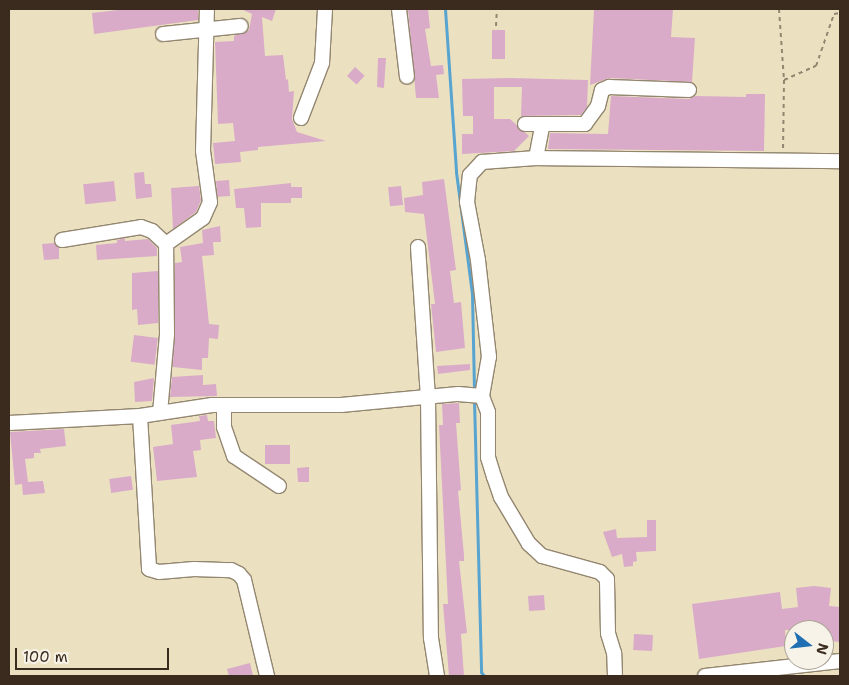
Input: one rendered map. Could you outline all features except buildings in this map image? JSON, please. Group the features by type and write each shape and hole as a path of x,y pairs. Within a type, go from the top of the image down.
{"street":[{"path":"166,244 203,218 210,202 203,151 207,9"},
{"path":"301,118 322,63 326,9"},
{"path":"399,9 407,77"},
{"path":"163,34 241,26"},
{"path":"525,124 542,126 585,124 598,106 602,90 608,87 689,90"},
{"path":"536,158 542,126"},
{"path":"615,676 614,653 608,633 607,578 600,572 542,556 529,544 514,523 501,497 488,458 488,412 479,395 489,358 478,260 467,202 467,181 482,162 536,158 840,161"},
{"path":"62,240 141,227 158,234 166,244 167,334 160,413"},
{"path":"418,247 428,398 431,638 437,676"},
{"path":"9,423 140,416 224,405 340,405 458,394 479,395"},
{"path":"224,405 224,427 234,456 279,486"},
{"path":"140,416 149,569 159,572 194,569 231,570 239,574 244,580 268,676"},
{"path":"705,676 840,661"}],"path":[{"path":"496,26 497,9"},
{"path":"779,9 784,80 783,159"},
{"path":"784,80 816,66 834,14 840,13"}],"waterway":[{"path":"445,9 456,172 472,294 474,392"},
{"path":"474,400 481,672 484,676"}]}
